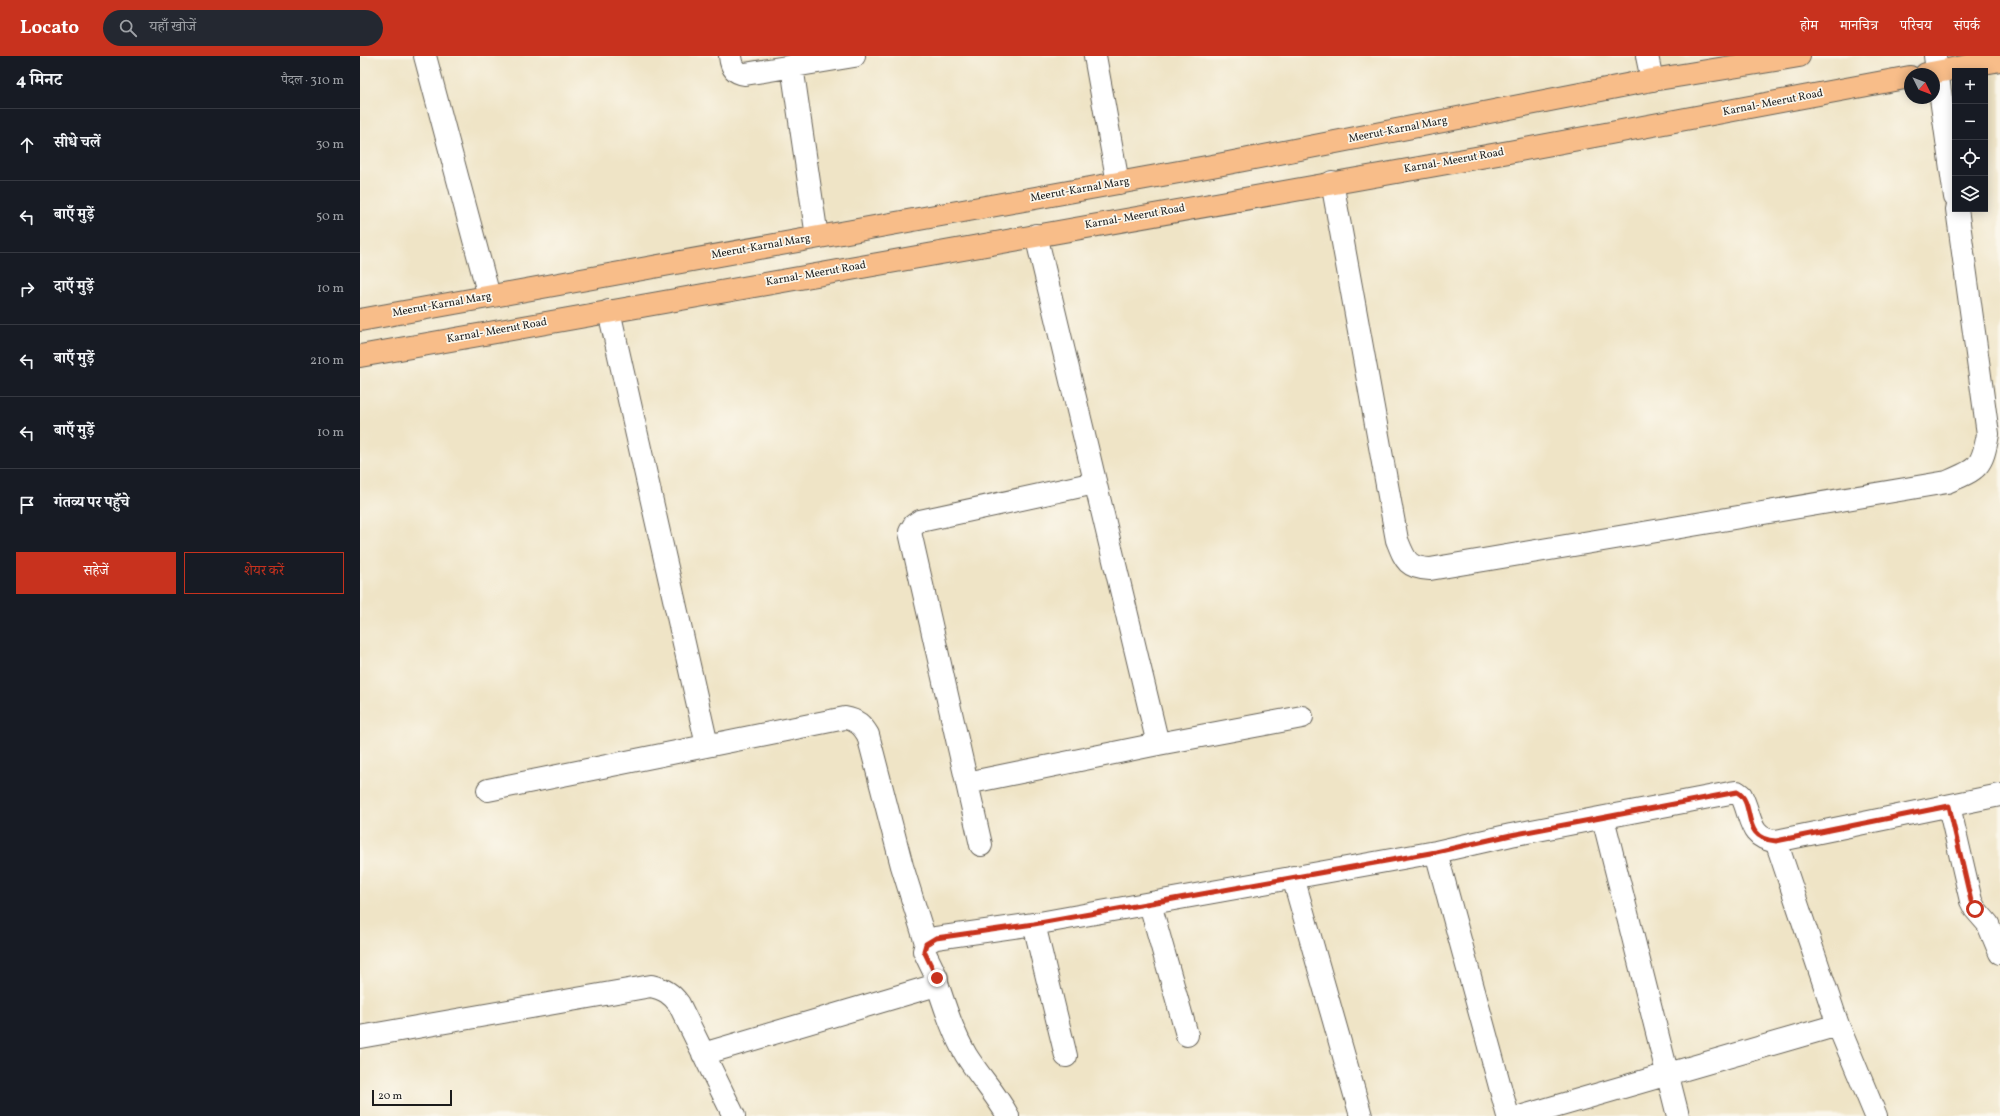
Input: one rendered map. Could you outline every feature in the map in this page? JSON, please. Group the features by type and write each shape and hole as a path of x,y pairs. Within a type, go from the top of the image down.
{"highway":[{"name":"Meerut-Karnal Marg","path":"360,320 1231,163 1652,80 1790,57"},
{"path":"1933,67 2000,60"},
{"name":"Karnal- Meerut Road","path":"360,356 1332,182 1508,152 1904,78"}],"street":[{"path":"425,56 489,296"},
{"path":"730,56 733,69 739,73 745,74 792,66 817,59 854,56"},
{"path":"1096,56 1118,183"},
{"path":"1647,56 1652,80"},
{"path":"792,66 817,237"},
{"path":"1933,67 1952,179"},
{"path":"1332,182 1397,540 1404,557 1415,568 1430,569 1948,482 1972,472 1984,456 1988,434 1957,212"},
{"path":"1036,235 1158,744"},
{"path":"609,311 707,745"},
{"path":"981,845 910,532 914,525 920,521 1095,482"},
{"path":"967,783 1158,744 1302,717"},
{"path":"488,790 845,718 855,720 868,735 902,866 926,944 924,951 937,978 937,983 951,1023 966,1054 989,1085 1008,1116"},
{"path":"926,944 936,938 1034,924 1436,852 1511,835 1737,792 1741,794 1759,837 1766,840 1776,841 2000,795"},
{"path":"1949,806 1971,901 1975,909 1988,924 2000,953"},
{"path":"1603,818 1678,1116"},
{"path":"1776,841 1838,1025 1876,1116"},
{"path":"1436,852 1508,1116"},
{"path":"1293,877 1361,1116"},
{"path":"1150,904 1187,1035"},
{"path":"1034,924 1066,1056"},
{"path":"702,1054 933,986 937,983"},
{"path":"360,1037 651,986 663,989 672,995 679,1004 702,1054 734,1116"},
{"path":"1524,1116 1667,1076 1838,1025"}],"route":[{"path":"937,978 924,951 926,944 936,938 1034,924 1436,852 1511,835 1737,792 1741,794 1759,837 1766,840 1776,841 1949,806 1971,901 1975,909"}]}
